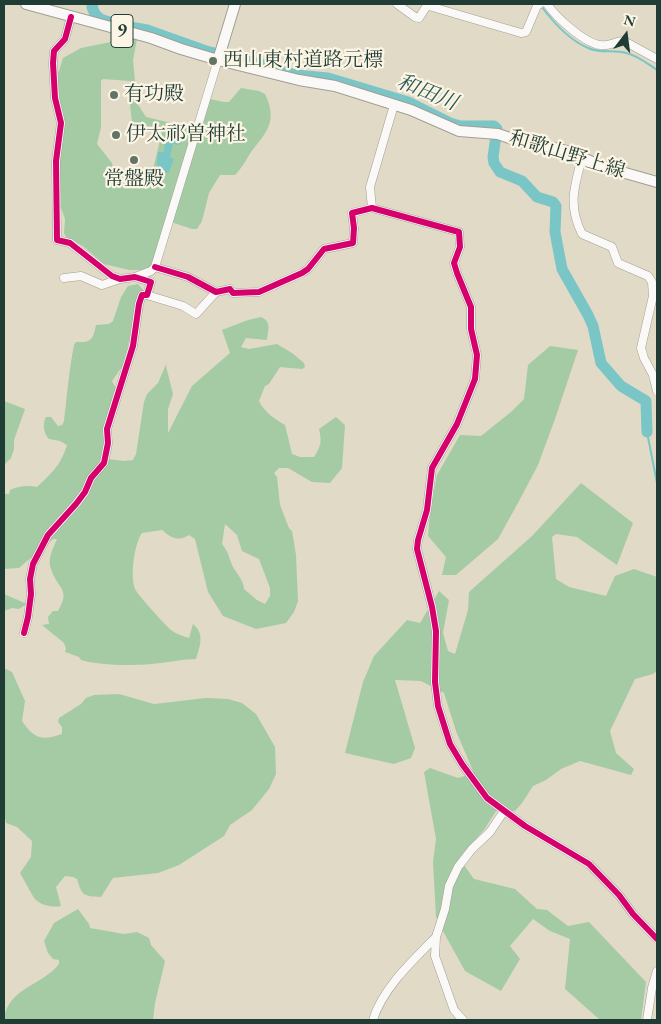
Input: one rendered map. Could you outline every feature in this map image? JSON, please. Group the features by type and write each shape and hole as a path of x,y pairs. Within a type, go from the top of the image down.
{"main road":[{"name":"9","path":"26,4 151,38 181,49 219,56"},
{"path":"219,56 235,4"},
{"name":"和歌山野上線","path":"219,56 299,80 335,86 418,112 459,131 497,133 524,143 538,144 567,151 620,172 657,182"}],"street":[{"path":"397,4 419,18 429,5 521,33 526,32 537,6 540,4"},
{"path":"547,4 561,21 593,43 606,46 624,40 657,59"},
{"path":"71,17 65,39 54,51 53,63 55,98 62,127 56,161 57,240 70,243 112,276 120,279"},
{"path":"135,278 155,267 219,56"},
{"path":"372,208 370,187 394,105"},
{"path":"582,158 576,180 573,205 574,216 582,234 612,246 618,263 648,276 652,282 655,296 641,348 653,375 657,392"},
{"path":"24,633 31,594 30,579 33,564 40,548 48,535 85,492 91,478 104,462 108,443 107,429 133,346 138,304 142,295 183,306 196,314 216,292 230,288 233,293 259,292 302,273 308,269 324,249 353,243 352,213 372,208 459,232 460,247 454,263 471,307 471,329 478,355 475,379 457,424 432,468 427,510 418,540 418,549 436,631 436,682 438,706 442,721 450,744 487,798 504,811 589,864 657,939"},
{"path":"155,267 188,277 216,292"},
{"path":"64,278 81,276 102,285 120,279 135,278 151,282 147,295"},
{"path":"463,1020 454,1010 435,956 436,937 445,908 449,886 458,867 472,849 490,832 504,811"},
{"path":"372,1020 381,1002 400,974 436,937"},
{"path":"647,1020 657,971"}],"green space":[{"path":"116,35 137,39 133,60 137,103 146,117 193,128 149,270 129,270 104,264 83,246 66,237 64,233 65,219 59,202 59,155 65,123 57,92 56,72 59,71 63,58 81,48 111,42","holes":["103,79 130,81 132,122 161,130 162,132 149,186 146,188 116,181 112,163 97,144 101,127 101,81"]},
{"path":"241,88 265,94 271,112 271,119 266,132 235,175 220,175 209,193 202,221 197,229 172,222 210,99 229,102"},
{"path":"138,284 143,290 139,326 130,336 124,364 112,381 117,390 107,442 107,459 133,460 136,454 144,402 147,394 158,383 167,362 166,366 173,394 168,409 168,433 192,386 230,353 222,330 261,317 268,324 267,340 246,338 241,347 249,349 277,344 292,353 304,363 305,367 302,369 280,367 269,384 265,386 259,401 267,412 285,425 292,454 300,457 314,457 320,443 319,429 336,417 345,425 342,468 330,483 312,482 288,468 279,468 274,473 277,477 280,505 292,531 296,555 298,601 294,612 286,623 256,629 223,616 208,592 195,539 189,535 178,539 162,530 142,533 137,545 134,561 133,577 135,589 168,628 189,638 193,624 197,628 200,640 196,659 131,665 81,660 79,657 65,652 64,643 42,625 49,624 48,617 53,611 58,611 63,598 62,589 50,565 51,554 57,539 53,539 19,568 4,569 4,494 9,494 10,490 20,487 37,487 52,473 59,463 67,445 60,441 49,439 44,429 44,423 46,417 51,417 58,426 62,425 64,421 74,345 76,342 89,341 94,334 96,325 109,324 113,321 121,297 128,286","holes":["225,524 237,535 242,551 259,559 270,588 270,596 265,604 244,589 242,580 233,567 228,553 222,544"]},
{"path":"550,346 578,350 538,465 498,539 456,575 442,575 446,557 428,536 437,475 460,435 481,436 524,399 528,365"},
{"path":"4,401 25,409 14,440 11,458 4,465"},
{"path":"581,483 633,523 617,565 577,537 556,534 552,537 556,579 569,587 606,596 615,576 634,569 657,577 657,671 635,679 610,731 616,753 634,769 631,775 580,761 561,769 546,780 533,786 515,811 496,811 484,830 459,858 474,879 515,889 537,909 547,910 568,926 589,922 646,982 641,1020 600,1020 565,989 570,939 550,931 533,919 510,946 520,959 501,991 465,971 436,917 433,862 436,839 424,772 430,768 458,778 474,773 456,731 444,693 421,681 395,680 415,748 411,758 394,764 345,753 363,682 374,656 407,620 420,623 439,591 449,600 443,633 448,651 455,654 468,610 469,592 532,536"},
{"path":"4,594 27,604 19,609 12,608 4,611"},
{"path":"4,668 12,672 25,701 22,721 30,732 44,738 62,734 62,727 58,722 59,718 81,704 86,698 94,695 119,694 154,704 206,698 228,699 242,703 256,714 275,747 276,774 269,789 252,810 230,825 224,836 179,865 158,873 113,878 101,897 84,894 80,889 77,879 65,876 56,887 61,906 54,907 43,904 34,898 20,873 31,857 32,841 17,827 6,823 4,814"},
{"path":"78,909 90,928 124,934 137,932 149,938 151,945 165,961 153,1020 4,1020 11,1001 26,988 44,978 59,964 59,960 53,959 48,953 44,941 54,923"}],"water":[{"path":"168,126 181,129 183,133 180,145 173,144 170,157 174,159 167,173 159,169 157,163 158,152 164,152 165,130"}],"waterway":[{"name":"和田川","path":"93,4 92,7 95,14 100,19 118,25 147,30 206,51 265,65 295,75 328,78 408,102 460,126 494,126 497,129 493,157 494,163 500,172 522,181 537,197 553,202 556,206 555,232 562,269 593,326 601,363 621,386 646,401 647,432"},
{"path":"541,6 562,30 581,45 597,51 617,51 630,54 657,70"},
{"name":"和田川","path":"647,432 657,483"}],"cycle path":[{"path":"24,633 28,617 31,594 30,579 33,564 48,535 76,504 85,492 91,478 104,463 108,443 107,429 133,346 139,304 142,295 147,295 151,282 135,277 120,279 112,276 70,243 57,240 56,161 61,123 55,98 53,63 54,51 65,39 71,17"},
{"path":"155,267 188,277 216,292 230,289 233,293 259,292 302,273 308,269 324,249 353,243 352,213 372,208 459,232 460,247 454,263 471,307 471,329 477,355 475,379 457,424 432,468 427,510 417,549 432,607 436,631 435,682 438,706 450,744 487,798 525,826 589,864 657,939"}],"place":[{"name":"西山東村道路元標","path":"213,61"},
{"name":"有功殿","path":"114,95"},
{"name":"伊太祁曽神社","path":"116,135"},
{"name":"常盤殿","path":"134,160"}]}
